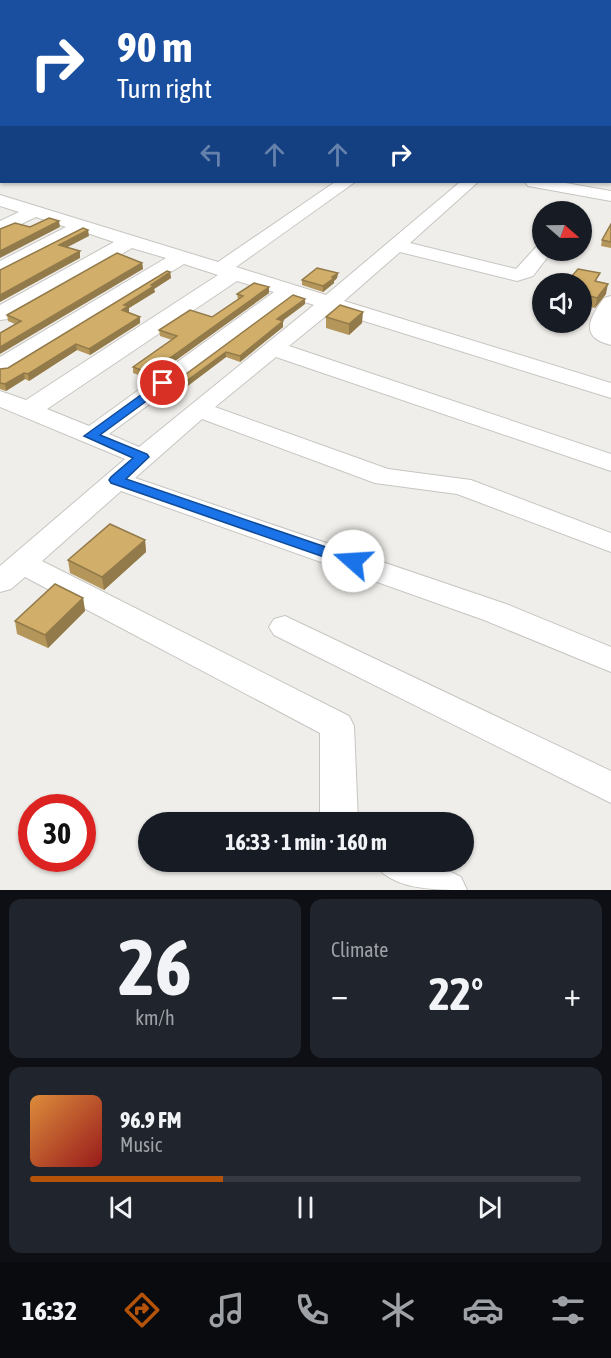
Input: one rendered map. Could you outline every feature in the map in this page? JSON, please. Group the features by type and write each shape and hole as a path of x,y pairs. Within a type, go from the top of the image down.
{"street":[{"path":"28,410 227,272 345,183"},
{"path":"339,812 337,726 11,572 198,409 330,302 469,183"},
{"path":"539,183 611,196"},
{"path":"0,200 611,392"},
{"path":"0,228 35,211"},
{"path":"0,269 82,226"},
{"path":"0,314 130,241"},
{"path":"396,245 517,275 526,272 535,261"},
{"path":"0,367 182,257"},
{"path":"91,436 289,291"},
{"path":"611,302 600,319 601,331 611,338"},
{"path":"272,348 611,463"},
{"path":"0,398 142,457"},
{"path":"198,409 384,477 462,486 611,543"},
{"path":"116,480 495,612 611,660"},
{"path":"285,627 611,788"},
{"path":"413,872 447,890"}],"building":[{"path":"49,218 59,221 0,251 0,229 15,223 30,227"},
{"path":"611,224 611,242 602,240"},
{"path":"83,228 88,230 59,245 80,251 0,295 0,270"},
{"path":"117,253 142,263 0,347 0,333 21,321 7,315"},
{"path":"317,268 338,273 323,286 302,280"},
{"path":"578,269 600,273 595,281 608,284 597,298 592,297 592,273 575,273"},
{"path":"167,271 170,272 151,285 154,286 124,305 128,306 122,310 140,317 89,349 76,344 28,374 24,373 5,384 0,383 0,369 8,368"},
{"path":"254,283 269,287 149,373 133,367 177,336 159,330 190,310 212,317 243,296 237,294"},
{"path":"293,295 305,299 277,319 283,321 240,356 226,352 181,385 174,383"},
{"path":"340,305 363,312 349,324 326,317"},
{"path":"110,524 145,540 102,577 68,560"},
{"path":"55,584 83,598 45,635 15,621"}],"route":[{"path":"163,383 91,436 142,457 116,480 353,561"}]}
